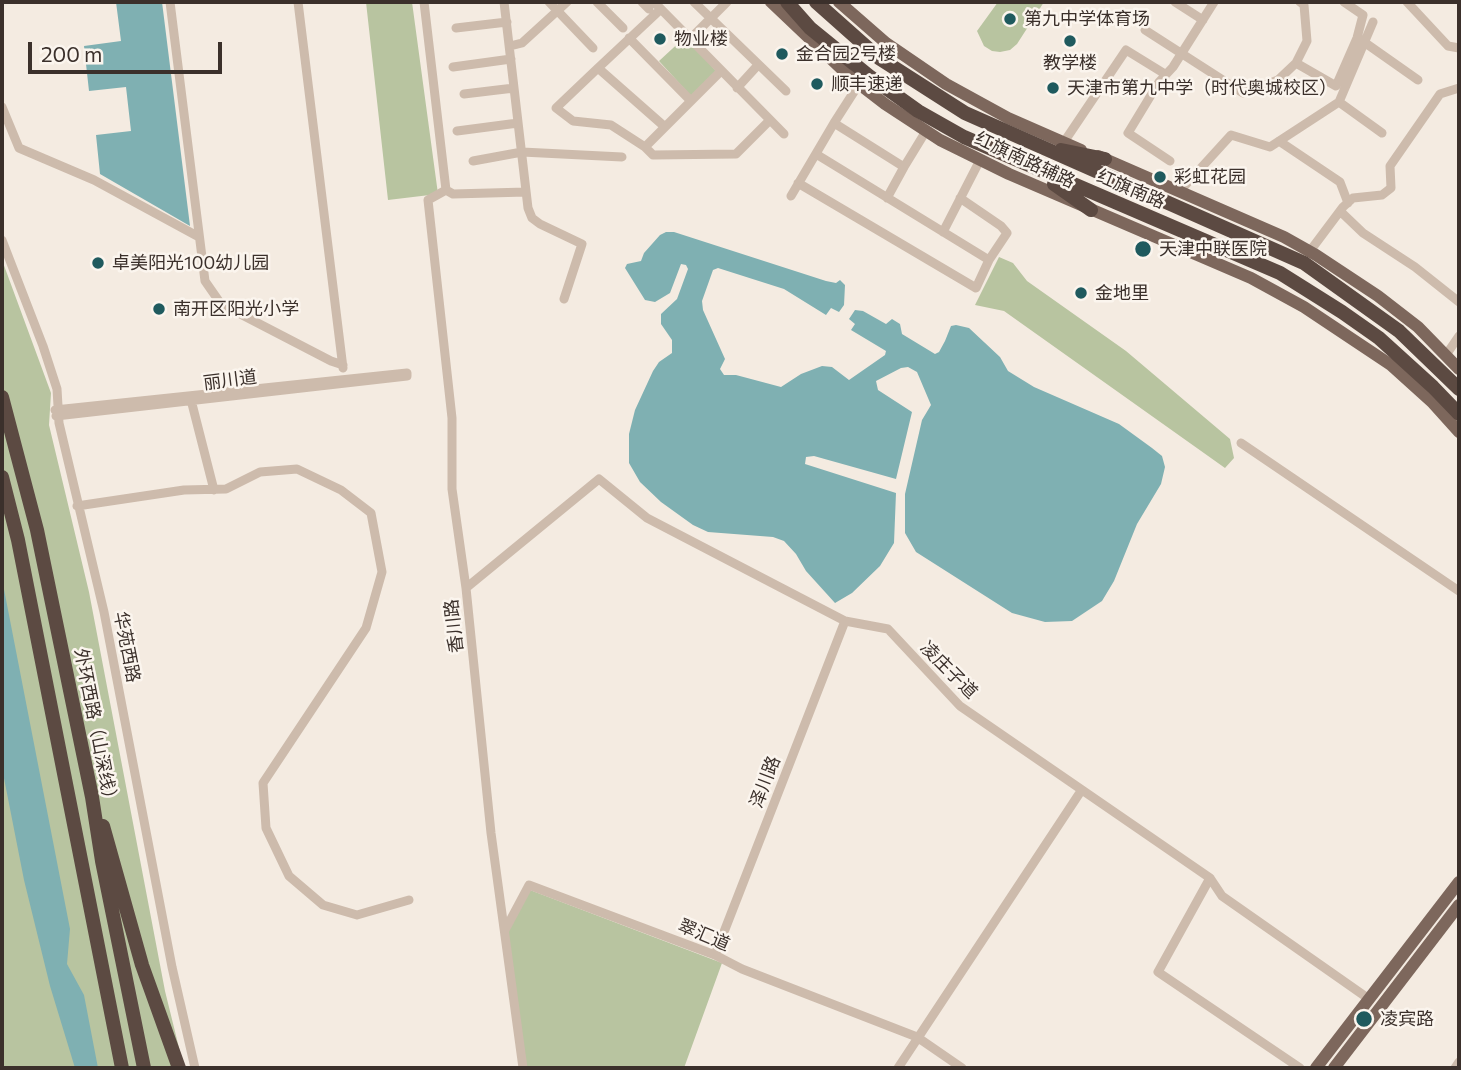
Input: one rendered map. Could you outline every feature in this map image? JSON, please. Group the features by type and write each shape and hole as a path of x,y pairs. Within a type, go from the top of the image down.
{"highway":[{"name":"红旗南路","path":"787,2 810,28 888,90 964,137 1280,273 1378,338 1456,410"},
{"name":"红旗南路","path":"816,2 879,58 965,113 1304,263 1399,331 1459,389"},
{"path":"824,2 837,22"},
{"path":"1035,145 1105,159"},
{"path":"1024,164 1091,209"},
{"name":"外环西路（山深线）","path":"2,397 37,530 143,1064"},
{"path":"2,477 19,540 122,1066"},
{"path":"92,797 106,834 149,984 179,1068"}],"main road":[{"name":"红旗南路辅路","path":"771,2 823,54 859,84 926,131 980,160 1251,278 1304,307 1391,365 1432,402 1459,432"},
{"name":"红旗南路辅路","path":"839,2 870,30 924,70 1008,118 1180,191 1310,251 1378,296 1418,327 1459,369"},
{"path":"1316,1068 1459,882"},
{"path":"1334,1068 1459,905"}],"street":[{"path":"170,2 205,281 221,303 343,365"},
{"path":"298,2 344,381"},
{"path":"424,2 446,190 453,194 526,192"},
{"path":"505,2 526,192 532,218 582,244 564,299"},
{"path":"550,2 593,48"},
{"path":"510,46 522,43 567,2"},
{"path":"597,2 623,29"},
{"path":"694,2 786,91"},
{"path":"690,39 727,2"},
{"path":"1175,2 1203,20"},
{"path":"1170,160 1128,133 1214,2"},
{"path":"1145,30 1243,93 1278,80 1296,63 1307,41 1304,5 1300,2"},
{"path":"1296,63 1336,86 1357,38 1363,15 1344,2"},
{"path":"1407,2 1448,46 1459,48"},
{"path":"770,120 736,154 653,155 611,125 573,121 556,107 629,38 651,5 690,39 784,134"},
{"path":"456,28 507,22"},
{"path":"1180,191 1231,135 1270,147 1339,102 1373,22"},
{"path":"629,38 691,101"},
{"path":"1364,42 1418,80"},
{"path":"1064,142 1126,50 1165,75"},
{"path":"453,67 511,59"},
{"path":"737,88 758,65"},
{"path":"598,68 665,127"},
{"path":"645,147 721,71"},
{"path":"791,196 859,84"},
{"path":"464,94 514,88"},
{"path":"1310,251 1353,198 1382,195 1391,188 1390,166 1440,94 1459,88"},
{"path":"1339,102 1382,133"},
{"path":"2,107 19,148 94,180 199,237"},
{"path":"457,131 518,123"},
{"path":"834,123 904,167"},
{"path":"887,198 926,131"},
{"path":"1279,141 1340,182 1348,203"},
{"path":"473,161 522,152 622,157"},
{"path":"816,154 989,260"},
{"path":"943,232 980,160"},
{"path":"799,183 976,288 989,260 1007,233 960,198"},
{"name":"香川路","path":"446,190 428,200 452,418 452,489 466,588 491,833 523,1068"},
{"path":"1340,211 1363,233 1415,267 1459,302"},
{"name":"华苑西路","path":"2,240 51,368 57,389 57,413"},
{"name":"华苑西路","path":"2,247 54,387 174,1000 193,1068"},
{"path":"1446,355 1459,336"},
{"name":"丽川道","path":"57,413 407,374"},
{"path":"191,398 214,490"},
{"path":"1241,443 1459,590"},
{"path":"77,506 184,489 226,489 260,472 297,469 341,490 371,513 382,572 366,628 263,783 266,828 289,876 323,905 357,915 409,900"},
{"name":"凌庄子道","path":"466,588 598,479 647,518 845,621 888,629 960,706 1210,878 1222,897 1369,999"},
{"name":"泽川路","path":"715,955 845,621"},
{"path":"898,1068 1081,791"},
{"path":"1210,878 1158,972 1300,1068"},
{"name":"翠汇道","path":"504,932 529,885 715,955 742,970 917,1037 962,1068"},
{"path":"1455,1068 1459,1062"}],"green space":[{"path":"366,2 412,2 438,194 388,200"},
{"name":"第九中学体育场","path":"998,2 1044,2 1017,44 1010,50 1000,52 984,46 977,31"},
{"path":"685,37 717,72 691,96 659,61"},
{"path":"999,257 1013,263 1027,281 1126,351 1230,439 1234,458 1225,468 1004,311 975,305"},
{"path":"2,260 51,393 49,425 89,592 165,991 184,1068 2,1068"},
{"path":"530,890 722,963 684,1068 526,1068 508,931"}],"water":[{"path":"116,2 162,2 190,226 100,174 96,135 131,131 126,87 89,91 84,46 121,41"},
{"path":"666,232 674,232 826,281 836,283 840,280 845,285 844,305 839,312 831,308 826,315 784,289 718,268 713,270 702,301 703,310 725,359 720,369 724,375 736,375 781,387 801,374 822,366 832,367 849,380 885,355 886,351 851,330 855,324 849,319 855,310 863,311 886,324 892,319 900,324 902,334 935,354 939,352 951,326 956,325 969,328 1000,357 1008,371 1034,387 1119,424 1162,456 1165,467 1161,484 1137,524 1114,581 1102,601 1072,621 1045,622 1012,613 916,552 905,533 905,494 922,420 931,405 917,372 908,367 876,381 878,390 912,412 896,479 814,456 806,457 805,464 896,493 894,543 880,566 852,593 835,603 784,541 773,537 708,532 693,525 661,502 640,482 629,463 629,434 635,410 653,371 659,362 672,353 672,340 661,324 661,314 677,299 688,269 681,264 670,293 655,302 645,300 625,268 627,264 641,261 644,253"},
{"path":"2,579 70,929 67,964 84,995 98,1068 75,1068 50,986 24,880 2,768"}],"place":[{"name":"第九中学体育场","path":"1010,19"},
{"name":"物业楼","path":"660,39"},
{"name":"教学楼","path":"1070,41"},
{"name":"金合园2号楼","path":"782,54"},
{"name":"顺丰速递","path":"817,84"},
{"name":"天津市第九中学（时代奥城校区）","path":"1053,88"},
{"name":"彩虹花园","path":"1160,177"},
{"name":"天津中联医院","path":"1143,249"},
{"name":"卓美阳光100幼儿园","path":"98,263"},
{"name":"金地里","path":"1081,293"},
{"name":"南开区阳光小学","path":"159,309"},
{"name":"凌宾路","path":"1364,1019"}]}
